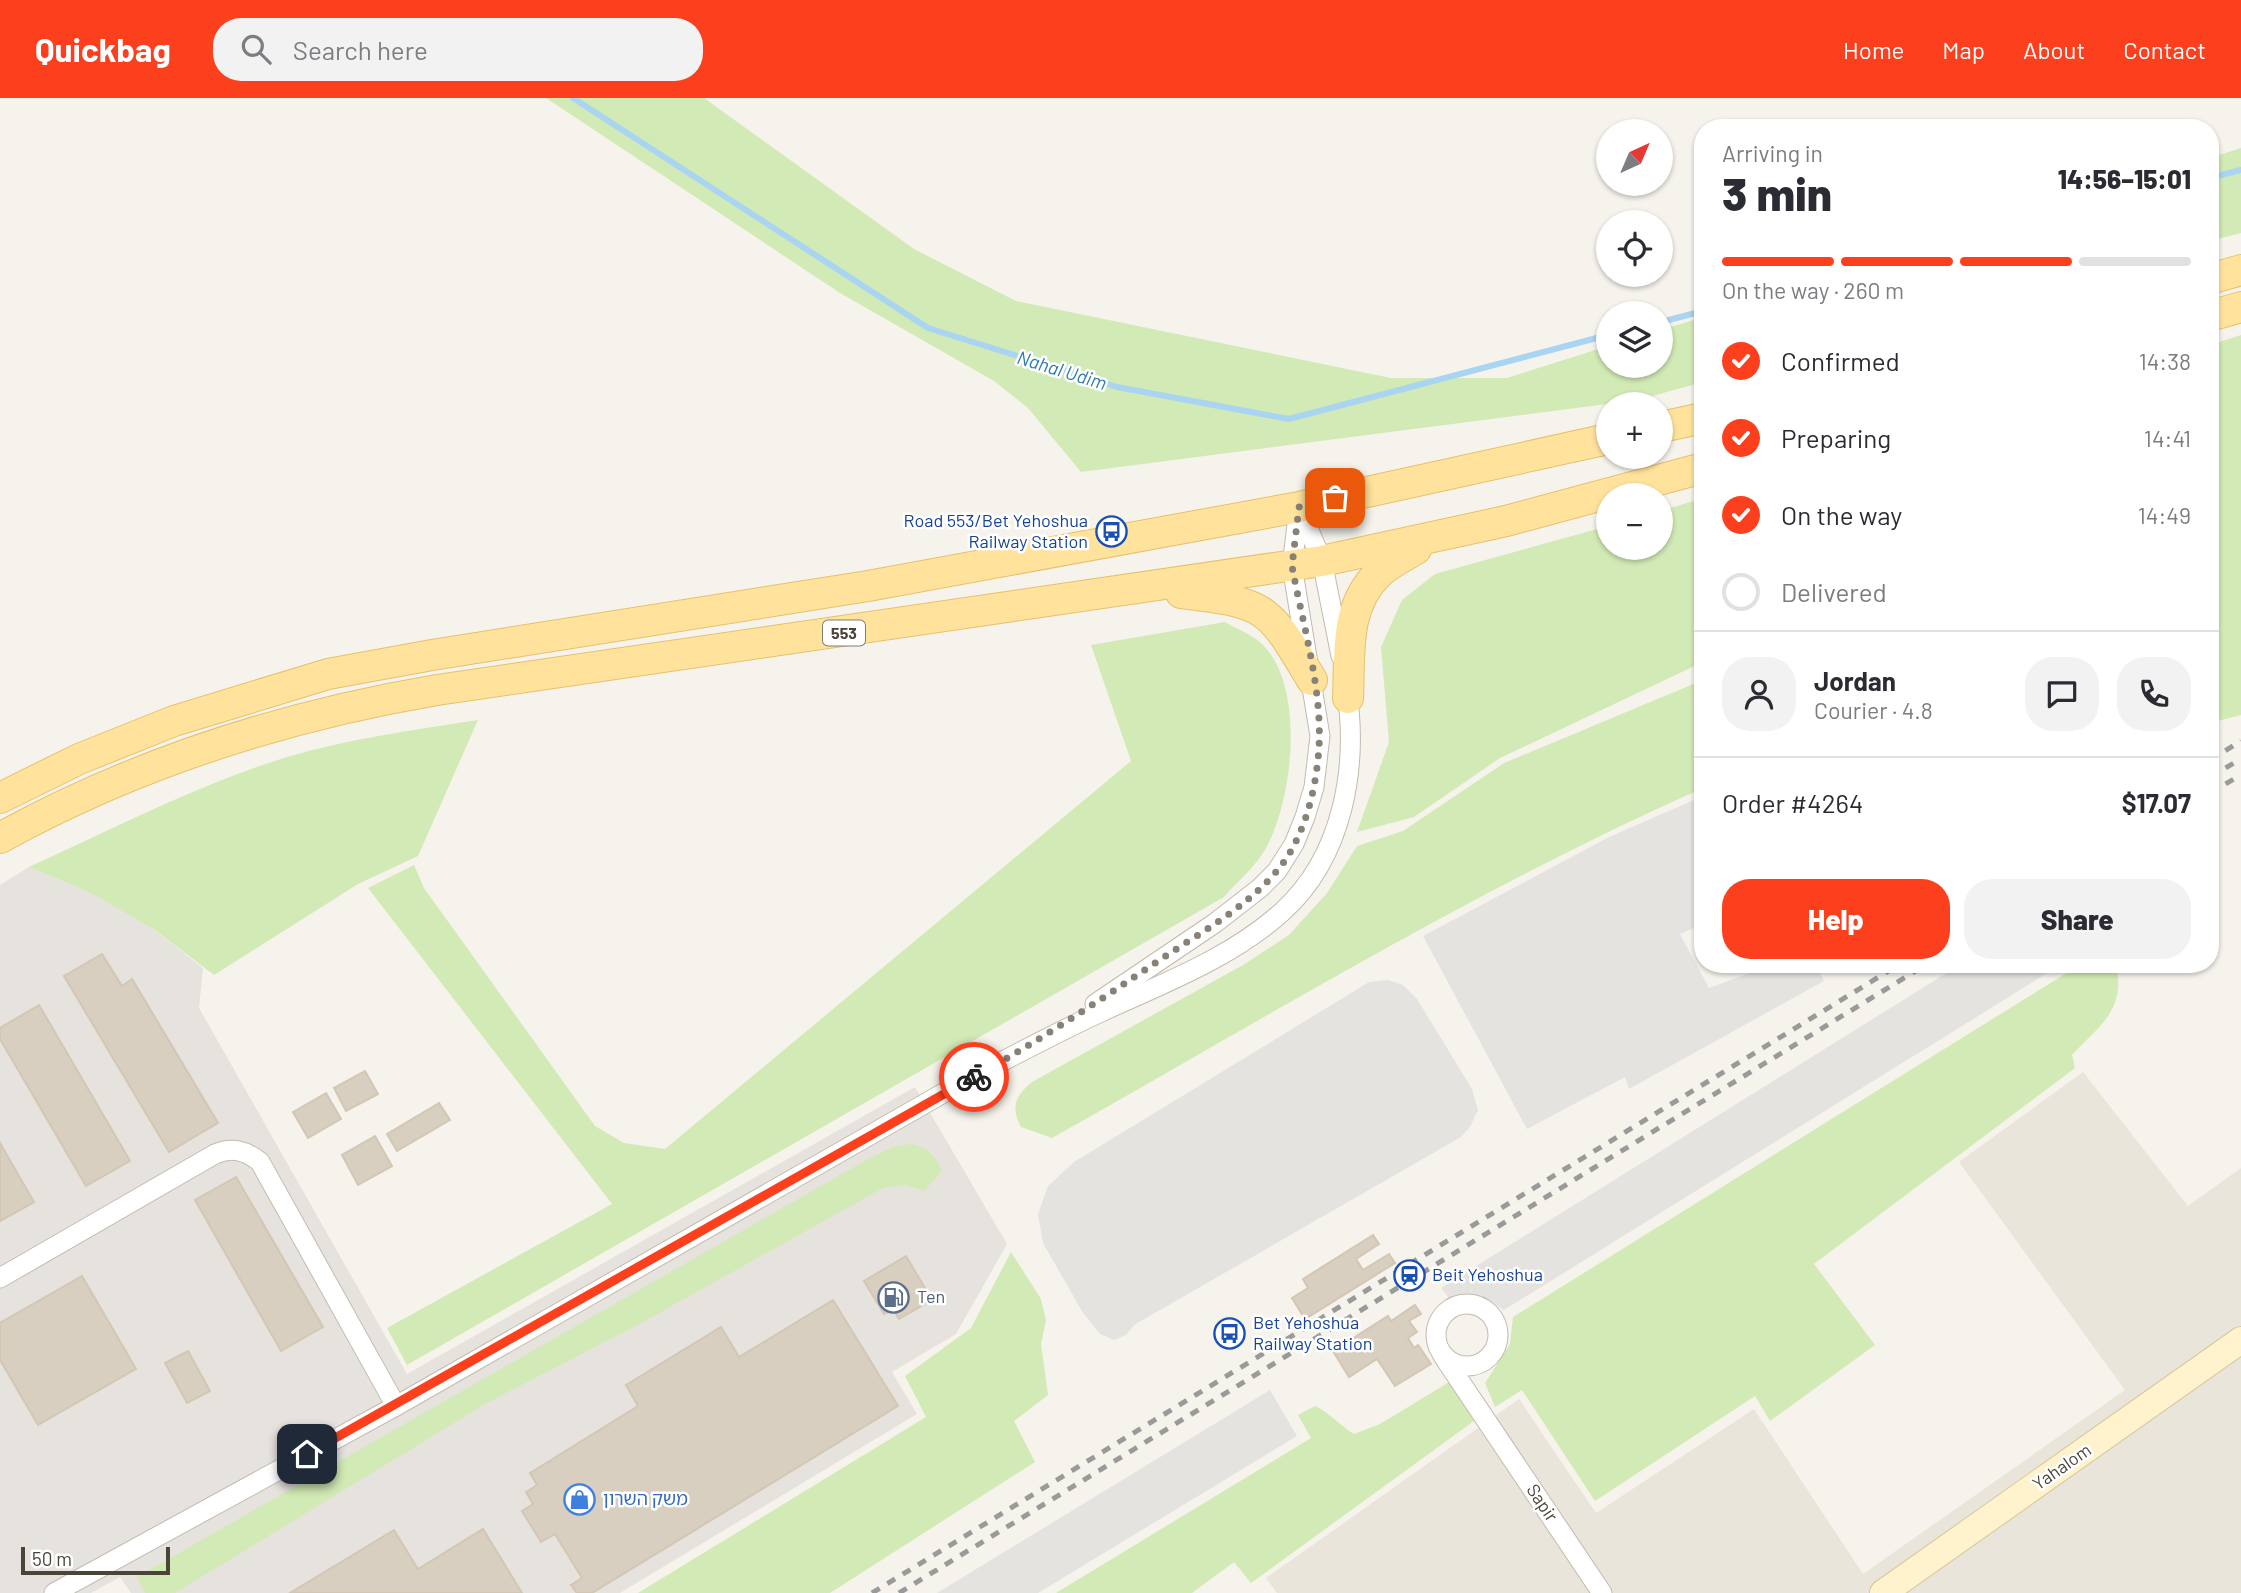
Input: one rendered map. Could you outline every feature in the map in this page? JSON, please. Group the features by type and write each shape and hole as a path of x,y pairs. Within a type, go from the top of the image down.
{"main road":[{"path":"2219,276 2241,270"},
{"path":"2219,313 2241,307"},
{"path":"1673,425 1694,420"},
{"path":"0,798 79,759 174,720 328,674 868,586 1299,507 1596,442"},
{"name":"553","path":"0,838 93,791 186,754 350,706 437,690 1322,561 1570,506 1694,471"},
{"path":"1348,698 1352,618 1357,603 1380,572 1434,538"},
{"path":"1143,588 1240,600 1255,606 1284,632 1312,680"},
{"name":"Yahalom","path":"1883,1593 2241,1340"}],"street":[{"path":"1047,1036 1189,971 1230,949 1282,912 1303,891 1322,859 1346,794 1352,736 1348,698 1322,561 1299,507"},
{"path":"54,1593 396,1406 1047,1036 1215,923 1260,888 1277,871 1294,844 1314,787 1320,736 1292,566 1299,507"},
{"path":"0,1278 215,1153 233,1149 241,1151 260,1162 396,1406"},
{"path":"1470,1304 1488,1311 1498,1329 1495,1349 1480,1364 1460,1366 1444,1356 1436,1338 1439,1320 1453,1307 1470,1304"},
{"name":"Sapir","path":"1444,1356 1602,1593"},
{"name":"Sapir","path":"1480,1364 1475,1382 1476,1399 1482,1413"}],"shaded area":[{"path":"1694,800 1694,928 1680,934 1694,960 1694,973 1701,973 1709,988 1750,973 1820,973 1824,981 1629,1089 1625,1077 1527,1129 1423,936 1609,837"},
{"path":"29,867 91,893 144,922 203,968 199,1008 407,1374 915,1087 1007,1244 956,1334 892,1372 917,1414 620,1593 131,1593 120,1577 91,1593 0,1593 0,885"},
{"path":"1947,973 2047,973 1504,1310 1489,1301 1471,1297 1450,1299 1441,1288"},
{"path":"1388,980 1403,985 1417,999 1472,1089 1478,1110 1470,1127 1461,1137 1134,1325 1126,1335 1114,1340 1100,1334 1083,1313 1043,1243 1038,1214 1048,1186 1074,1162 1369,982"},
{"path":"2083,1072 2188,1206 2241,1168 2241,1593 1277,1593 1266,1578 1519,1399 1596,1513 1754,1409 1863,1574 2125,1390 1959,1162"},
{"path":"1270,1390 1297,1436 1038,1593 937,1593"}],"green space":[{"path":"546,98 704,98 914,249 1016,301 1391,378 1507,378 1596,350 1596,378 1673,378 1673,326 1694,320 1694,384 1667,392 1596,392 1596,405 1081,472 1028,408 994,381 840,293"},
{"path":"2241,148 2241,233 2219,239 2219,155"},
{"path":"2241,335 2241,715 2219,721 2219,342"},
{"path":"1694,501 1694,666 1500,758 1414,817 1357,832 1389,742 1381,647 1402,600 1435,574 1596,529 1596,560 1673,560 1673,507"},
{"path":"1225,622 1262,644 1276,663 1285,687 1290,714 1291,744 1283,802 1266,848 1224,897 407,1365 387,1328 612,1204 368,888 414,865 424,888 595,1126 624,1143 665,1149 1131,761 1091,645"},
{"path":"1694,684 1694,792 1619,827 1455,911 1052,1138 1021,1127 1016,1113 1016,1102 1032,1082 1243,965 1289,935 1327,893 1357,846 1403,831 1504,763"},
{"path":"478,720 418,856 358,884 214,975 152,928 91,893 29,867 186,795 284,758 355,740"},
{"path":"2067,973 2117,973 2114,1005 2101,1025 2072,1055 2075,1068 1814,1264 1875,1345 1770,1421 1755,1396 1595,1501 1522,1390 1495,1407 1485,1383 1510,1344 1513,1317"},
{"path":"911,1144 930,1153 942,1171 924,1191 905,1185 883,1188 632,1328 485,1404 175,1593 145,1593 137,1577 870,1158 893,1147"},
{"path":"1011,1252 1041,1299 1046,1320 1041,1344 1048,1395 1014,1421 1035,1462 830,1593 638,1593 926,1417 905,1376 971,1328"},
{"path":"1451,1381 1474,1421 1251,1583 1234,1562 1192,1593 1056,1593 1311,1438 1298,1415 1315,1406 1354,1434 1380,1424"}],"building":[{"path":"102,954 122,986 132,979 218,1123 169,1152 64,976"},
{"path":"39,1005 130,1161 86,1186 0,1039 0,1028"},
{"path":"365,1071 378,1094 346,1111 334,1088"},
{"path":"326,1093 341,1119 308,1138 293,1112"},
{"path":"439,1103 450,1120 397,1151 387,1134"},
{"path":"375,1136 392,1166 358,1185 342,1155"},
{"path":"0,1143 34,1202 0,1221"},
{"path":"236,1177 323,1327 281,1351 195,1200"},
{"path":"1373,1235 1379,1244 1356,1259 1363,1270 1389,1254 1395,1263 1305,1319 1292,1298 1308,1288 1303,1279"},
{"path":"906,1256 932,1300 899,1319 893,1309 884,1314 864,1281"},
{"path":"82,1276 136,1369 38,1425 0,1360 0,1323"},
{"path":"833,1300 898,1406 592,1593 577,1593 571,1585 582,1578 555,1534 541,1542 522,1511 533,1504 526,1492 537,1485 530,1473 638,1406 626,1385 721,1327 739,1357"},
{"path":"1415,1305 1421,1314 1409,1321 1417,1332 1408,1338 1414,1348 1418,1345 1431,1364 1395,1386 1377,1359 1349,1377 1333,1351 1388,1316 1391,1321"},
{"path":"188,1351 210,1391 187,1403 165,1363"},
{"path":"483,1529 522,1593 290,1593 394,1530 418,1569"}],"waterway":[{"name":"Nahal Udim","path":"573,98 928,328 1117,387 1289,419 1596,338"},
{"name":"Nahal Udim","path":"2219,176 2241,170"},
{"name":"Nahal Udim","path":"1673,319 1694,313"}],"railway":[{"path":"2219,754 2241,741"},
{"path":"2219,772 2241,759"},
{"path":"2219,788 2241,775"},
{"path":"872,1593 1885,973"},
{"path":"899,1593 1912,973"}],"way so far":[{"path":"974,1077 1047,1036 1215,923 1260,888 1277,871 1294,844 1306,817 1314,787 1320,736 1311,667 1292,566 1294,546 1299,507 1335,498"}],"place":[{"name":"Road 553/Bet Yehoshua Railway Station","path":"1111,531"},
{"name":"Beit Yehoshua","path":"1409,1275"},
{"name":"Ten","path":"894,1297"},
{"name":"Bet Yehoshua Railway Station","path":"1230,1333"},
{"name":"משק השרון","path":"580,1499"}],"route":[{"path":"307,1454 974,1077"}]}
